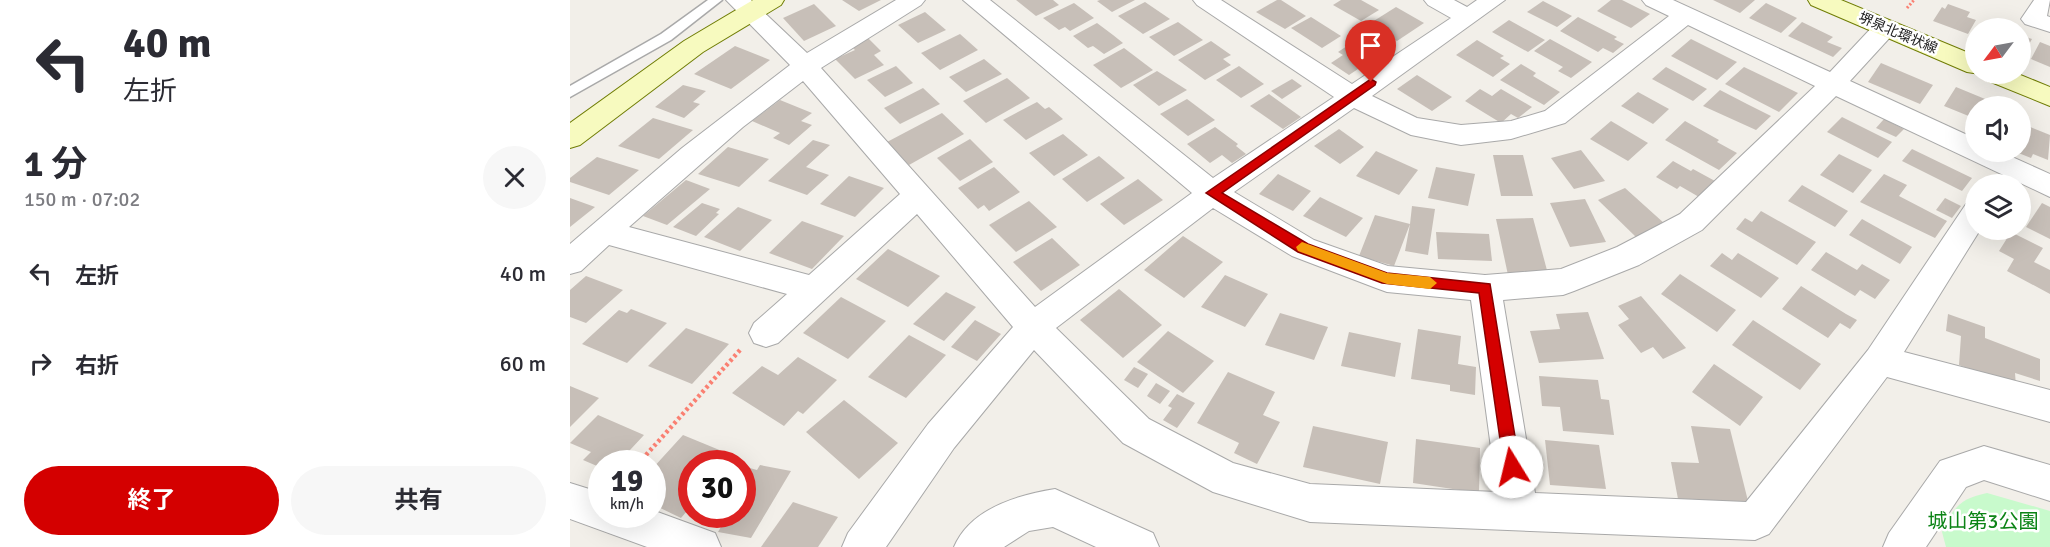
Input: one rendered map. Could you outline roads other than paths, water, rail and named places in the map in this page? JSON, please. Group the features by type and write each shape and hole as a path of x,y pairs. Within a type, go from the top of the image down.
{"main road":[{"name":"堺泉北環状線","path":"1820,0 1965,61"},
{"path":"570,138 620,99 754,4"},
{"path":"2019,84 2050,97"}],"street":[{"path":"570,262 711,136 804,65 912,0"},
{"path":"975,0 1212,193 1303,248 1387,279 1485,288 1563,282 1628,256 1691,222 1834,83 1885,28"},
{"path":"1205,0 1351,96 1411,126 1461,135 1511,130 1555,117 1686,15"},
{"path":"1436,0 1468,17"},
{"path":"862,547 941,436 1034,327 1212,193 1493,0"},
{"path":"1654,0 1965,146"},
{"path":"2046,0 2033,19 2050,25"},
{"path":"754,4 804,65 1034,327 1136,431 1226,479 1310,503 1755,521 1880,360 1965,230"},
{"path":"1987,162 1999,174"},
{"path":"2031,182 2050,186"},
{"path":"766,333 918,195"},
{"path":"604,232 815,289"},
{"path":"1485,288 1519,511"},
{"path":"1880,360 2050,406"},
{"path":"1903,547 1953,474 1984,463 2050,483"},
{"path":"570,501 588,507"},
{"path":"975,547 981,539 1022,513 1054,508 1139,547"},
{"path":"648,528 701,547"}],"lane":[{"path":"570,92 666,37 716,0"}],"park label":[{"name":"城山第3公園","path":"1983,521"}]}
